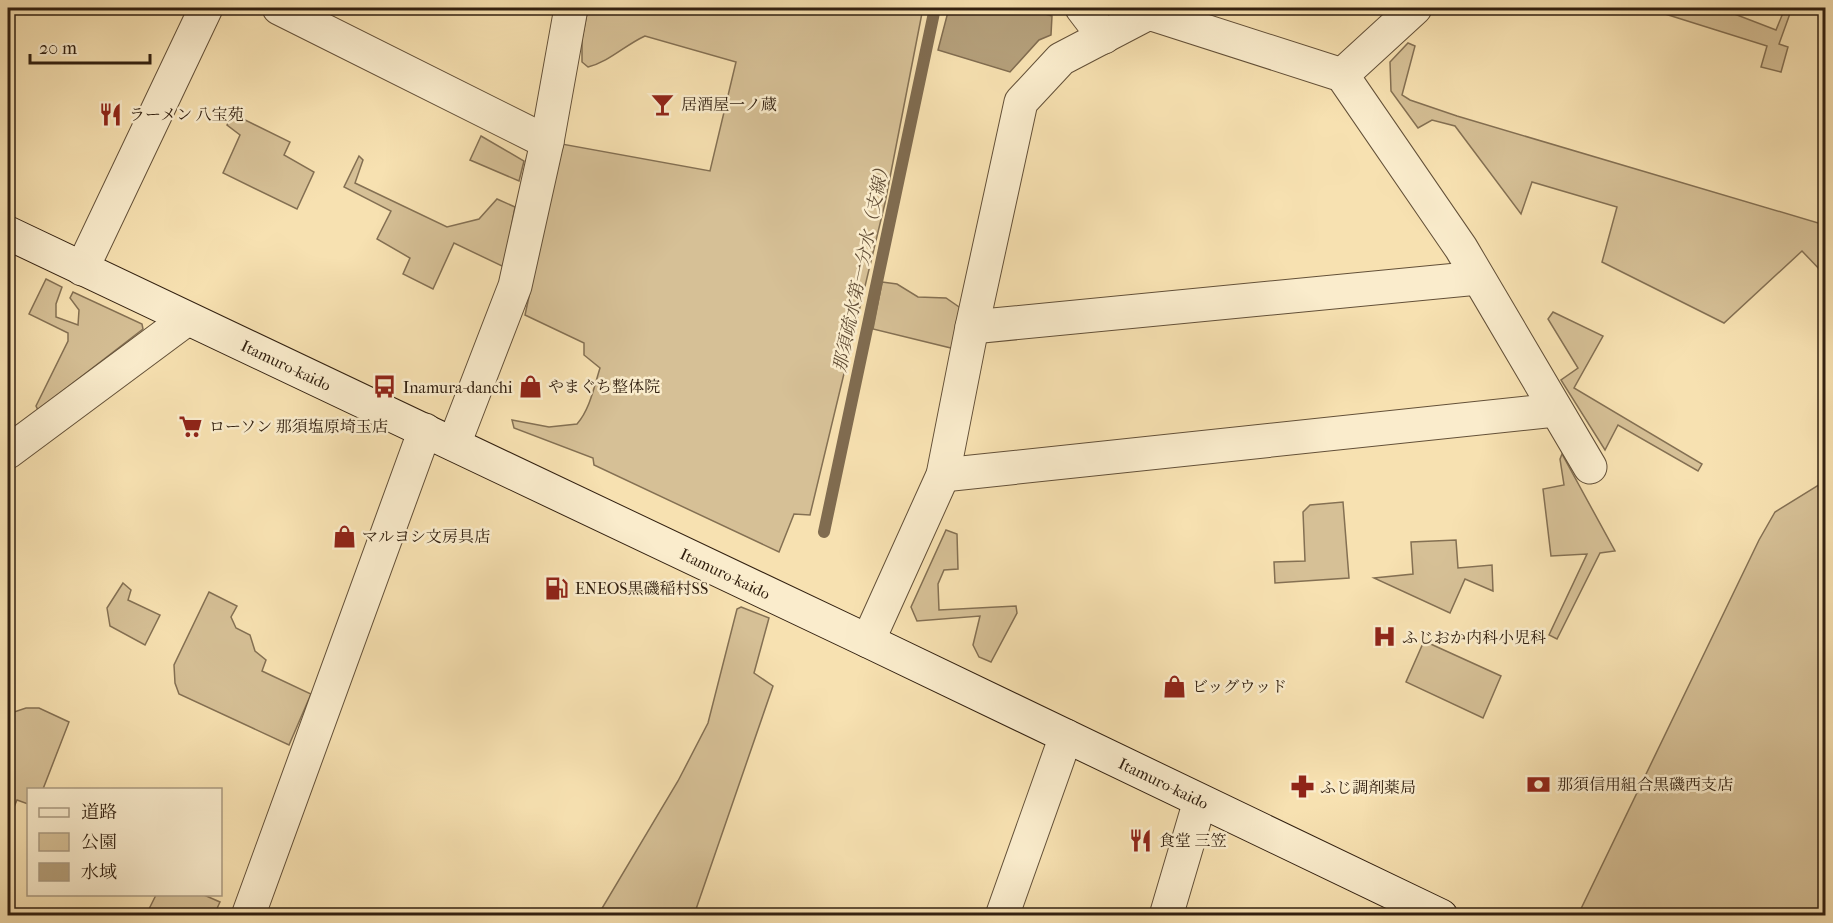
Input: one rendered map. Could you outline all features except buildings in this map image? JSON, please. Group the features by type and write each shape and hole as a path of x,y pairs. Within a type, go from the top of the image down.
{"street":[{"path":"82,269 206,8"},
{"path":"279,8 547,142"},
{"path":"248,915 440,437 515,286 547,142 571,8"},
{"path":"1082,8 1104,37"},
{"path":"1342,75 1415,8"},
{"path":"868,641 943,475 1020,102 1061,59 1153,10 1342,75 1461,248 1590,466"},
{"name":"Itamuro-kaido","path":"8,233 1440,915"},
{"path":"972,327 1478,278"},
{"path":"8,452 187,319"},
{"path":"943,475 1555,410"},
{"path":"1002,915 1066,736"},
{"path":"1166,915 1200,801"}],"green space":[{"path":"588,8 923,8 885,203 810,515 794,514 779,552 594,465 593,458 514,428 512,420 549,427 577,424 588,405 600,368 584,355 584,343 525,315 562,144 710,171 736,62 645,36 596,65 588,67 582,62 582,39"},
{"path":"1646,8 1719,8 1776,30 1785,8 1792,8 1779,44 1788,47 1781,72 1761,67 1767,46"},
{"path":"1408,43 1415,46 1402,95 1410,100 1825,225 1825,269 1822,272 1802,251 1724,323 1602,262 1617,207 1532,182 1521,214 1455,126 1432,120 1418,128 1391,91 1390,62"},
{"path":"233,114 290,142 284,155 314,172 297,209 223,173 240,135 227,125"},
{"path":"481,136 524,161 519,181 470,160"},
{"path":"359,156 363,160 355,183 447,227 479,219 497,199 515,207 504,267 454,243 433,289 403,274 410,258 377,239 391,211 344,187"},
{"path":"46,279 62,287 56,304 56,317 78,325 79,310 70,298 73,292 142,324 143,329 38,410 36,406 68,341 68,333 29,314"},
{"path":"882,282 897,284 918,297 946,298 962,309 955,349 873,329"},
{"path":"1553,312 1603,336 1574,388 1702,464 1698,471 1618,425 1605,450 1561,380 1578,368 1548,319"},
{"path":"1562,454 1615,551 1600,553 1557,639 1549,635 1587,554 1551,556 1543,489 1564,485 1560,459"},
{"path":"1825,481 1825,915 1578,915 1759,540 1775,512"},
{"path":"1343,502 1349,578 1275,583 1274,562 1305,561 1303,512 1310,505"},
{"path":"946,530 957,534 958,569 944,570 938,584 939,610 1016,606 1017,613 991,662 979,657 973,645 980,616 917,621 911,607"},
{"path":"1456,540 1458,568 1492,565 1493,591 1465,579 1450,613 1374,578 1413,574 1411,542"},
{"path":"123,583 131,590 128,600 160,615 145,645 110,626 107,608"},
{"path":"209,592 237,606 231,617 236,628 250,635 255,651 266,660 262,671 311,694 289,745 179,694 175,683 174,665"},
{"path":"741,607 769,618 754,673 773,686 694,915 598,915 678,781 708,723 737,609"},
{"path":"1424,641 1501,676 1483,718 1406,682"},
{"path":"26,708 39,708 69,722 43,788 27,788 27,804 17,800 8,821 8,714"},
{"path":"156,896 206,896 220,902 214,915 146,915"}],"water":[{"path":"949,8 1025,8 1052,16 1051,35 1039,40 1010,72 938,50"}],"waterway":[{"name":"那須疏水第一分水（支線）","path":"824,532 935,8"}],"place":[{"name":"居酒屋一ノ蔵","path":"663,104"},
{"name":"ラーメン 八宝苑","path":"111,114"},
{"name":"やまぐち整体院","path":"530,386"},
{"name":"Inamura-danchi","path":"385,387"},
{"name":"ローソン 那須塩原埼玉店","path":"191,426"},
{"name":"マルヨシ文房具店","path":"344,536"},
{"name":"ENEOS黒磯稲村SS","path":"557,588"},
{"name":"ふじおか内科小児科","path":"1384,637"},
{"name":"ビッグウッド","path":"1174,686"},
{"name":"那須信用組合黒磯西支店","path":"1539,784"},
{"name":"ふじ調剤薬局","path":"1302,787"},
{"name":"食堂 三笠","path":"1141,840"}]}
